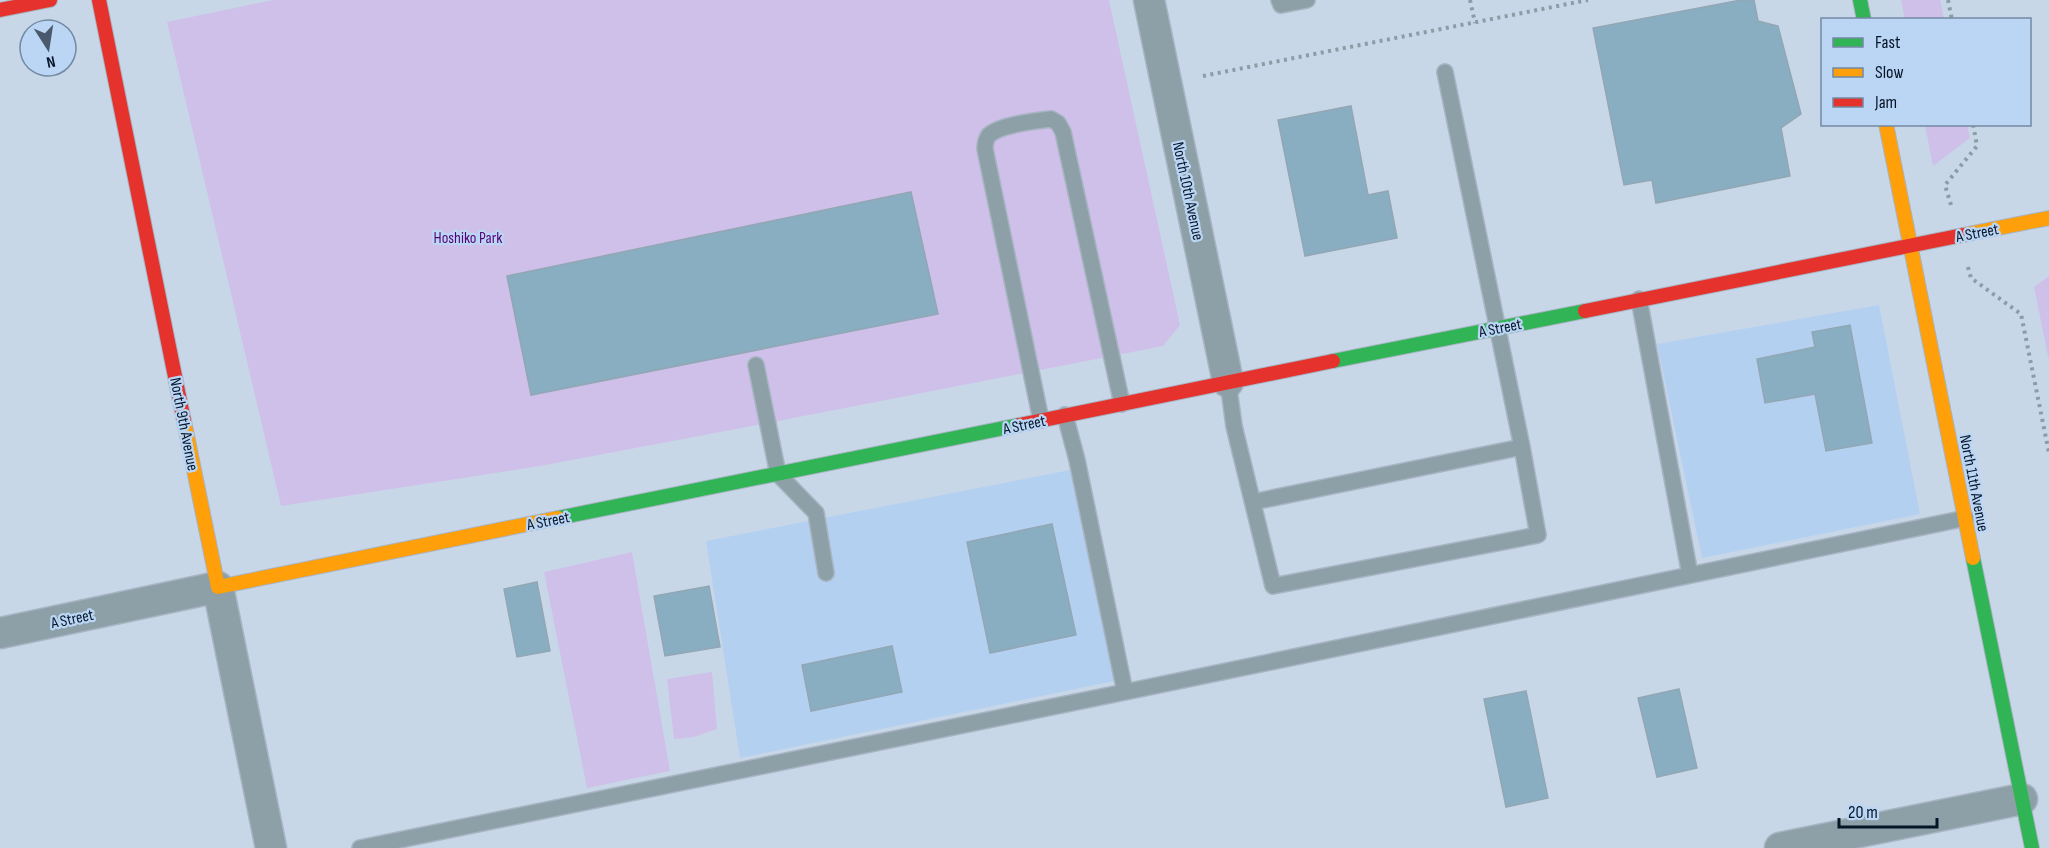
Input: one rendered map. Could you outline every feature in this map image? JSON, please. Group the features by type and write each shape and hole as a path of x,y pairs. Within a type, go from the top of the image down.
{"street":[{"path":"0,10 50,0"},
{"name":"North 9th Avenue","path":"99,0 271,848"},
{"name":"North 10th Avenue","path":"1149,0 1228,382"},
{"path":"1860,0 1864,18"},
{"name":"North 11th Avenue","path":"1886,126 2032,848"},
{"name":"A Street","path":"0,633 1065,415 2049,218"},
{"path":"1780,848 2022,798"}],"lane":[{"path":"1280,3 1307,0"},
{"path":"1228,382 1234,426 1274,586 1538,536 1522,447 1445,72"},
{"path":"1041,420 985,149 989,135 1006,127 1051,119 1058,123 1062,132 1122,404"},
{"path":"1639,299 1690,575"},
{"path":"756,364 778,474 816,513 826,573"},
{"path":"1065,415 1077,460 1125,692"},
{"path":"1253,502 1522,447"},
{"path":"360,848 1966,518"}],"path":[{"path":"1470,0 1475,23"},
{"path":"1203,76 1588,0"},
{"path":"1948,0 1952,18"},
{"path":"1973,126 1977,146 1946,185 1971,278 2021,314 2049,453"}],"shaded area":[{"path":"1879,305 1920,514 1702,558 1657,344"},
{"path":"1070,470 1114,681 740,758 706,541"}],"green space":[{"name":"Hoshiko Park","path":"273,0 1109,0 1180,325 1163,346 540,466 281,506 167,22"},
{"path":"1901,0 1940,0 1944,18 1905,18"},
{"path":"1925,126 1967,126 1970,138 1933,166"},
{"path":"2049,276 2049,361 2034,287"},
{"path":"632,552 670,771 587,788 544,572"},
{"path":"712,672 717,729 694,737 674,739 667,679"}],"building":[{"path":"1741,0 1754,0 1758,21 1778,26 1801,114 1781,128 1790,176 1656,203 1652,180 1624,185 1593,28"},
{"path":"1351,106 1368,195 1388,191 1397,238 1305,256 1278,120"},
{"path":"911,192 938,314 531,395 507,276"},
{"path":"1850,325 1872,443 1826,451 1815,394 1765,403 1757,359 1815,347 1812,332"},
{"path":"1052,524 1076,635 990,653 967,542"},
{"path":"537,582 550,651 517,657 504,589"},
{"path":"709,586 720,647 665,656 654,596"},
{"path":"892,646 902,692 811,711 802,665"},
{"path":"1679,689 1697,768 1657,777 1638,698"},
{"path":"1526,691 1548,798 1506,807 1484,699"}],"traffic: fast":[{"path":"1860,0 1864,18"},
{"path":"1333,361 1585,311"},
{"path":"558,518 1019,425"},
{"path":"1973,558 2032,848"}],"traffic: slow":[{"path":"1886,126 1973,558"},
{"path":"1963,235 2049,218"},
{"path":"184,421 218,587 558,518"}],"traffic: jam":[{"path":"0,10 50,0"},
{"path":"99,0 184,421"},
{"path":"1585,311 1963,235"},
{"path":"1019,425 1333,361"}]}
